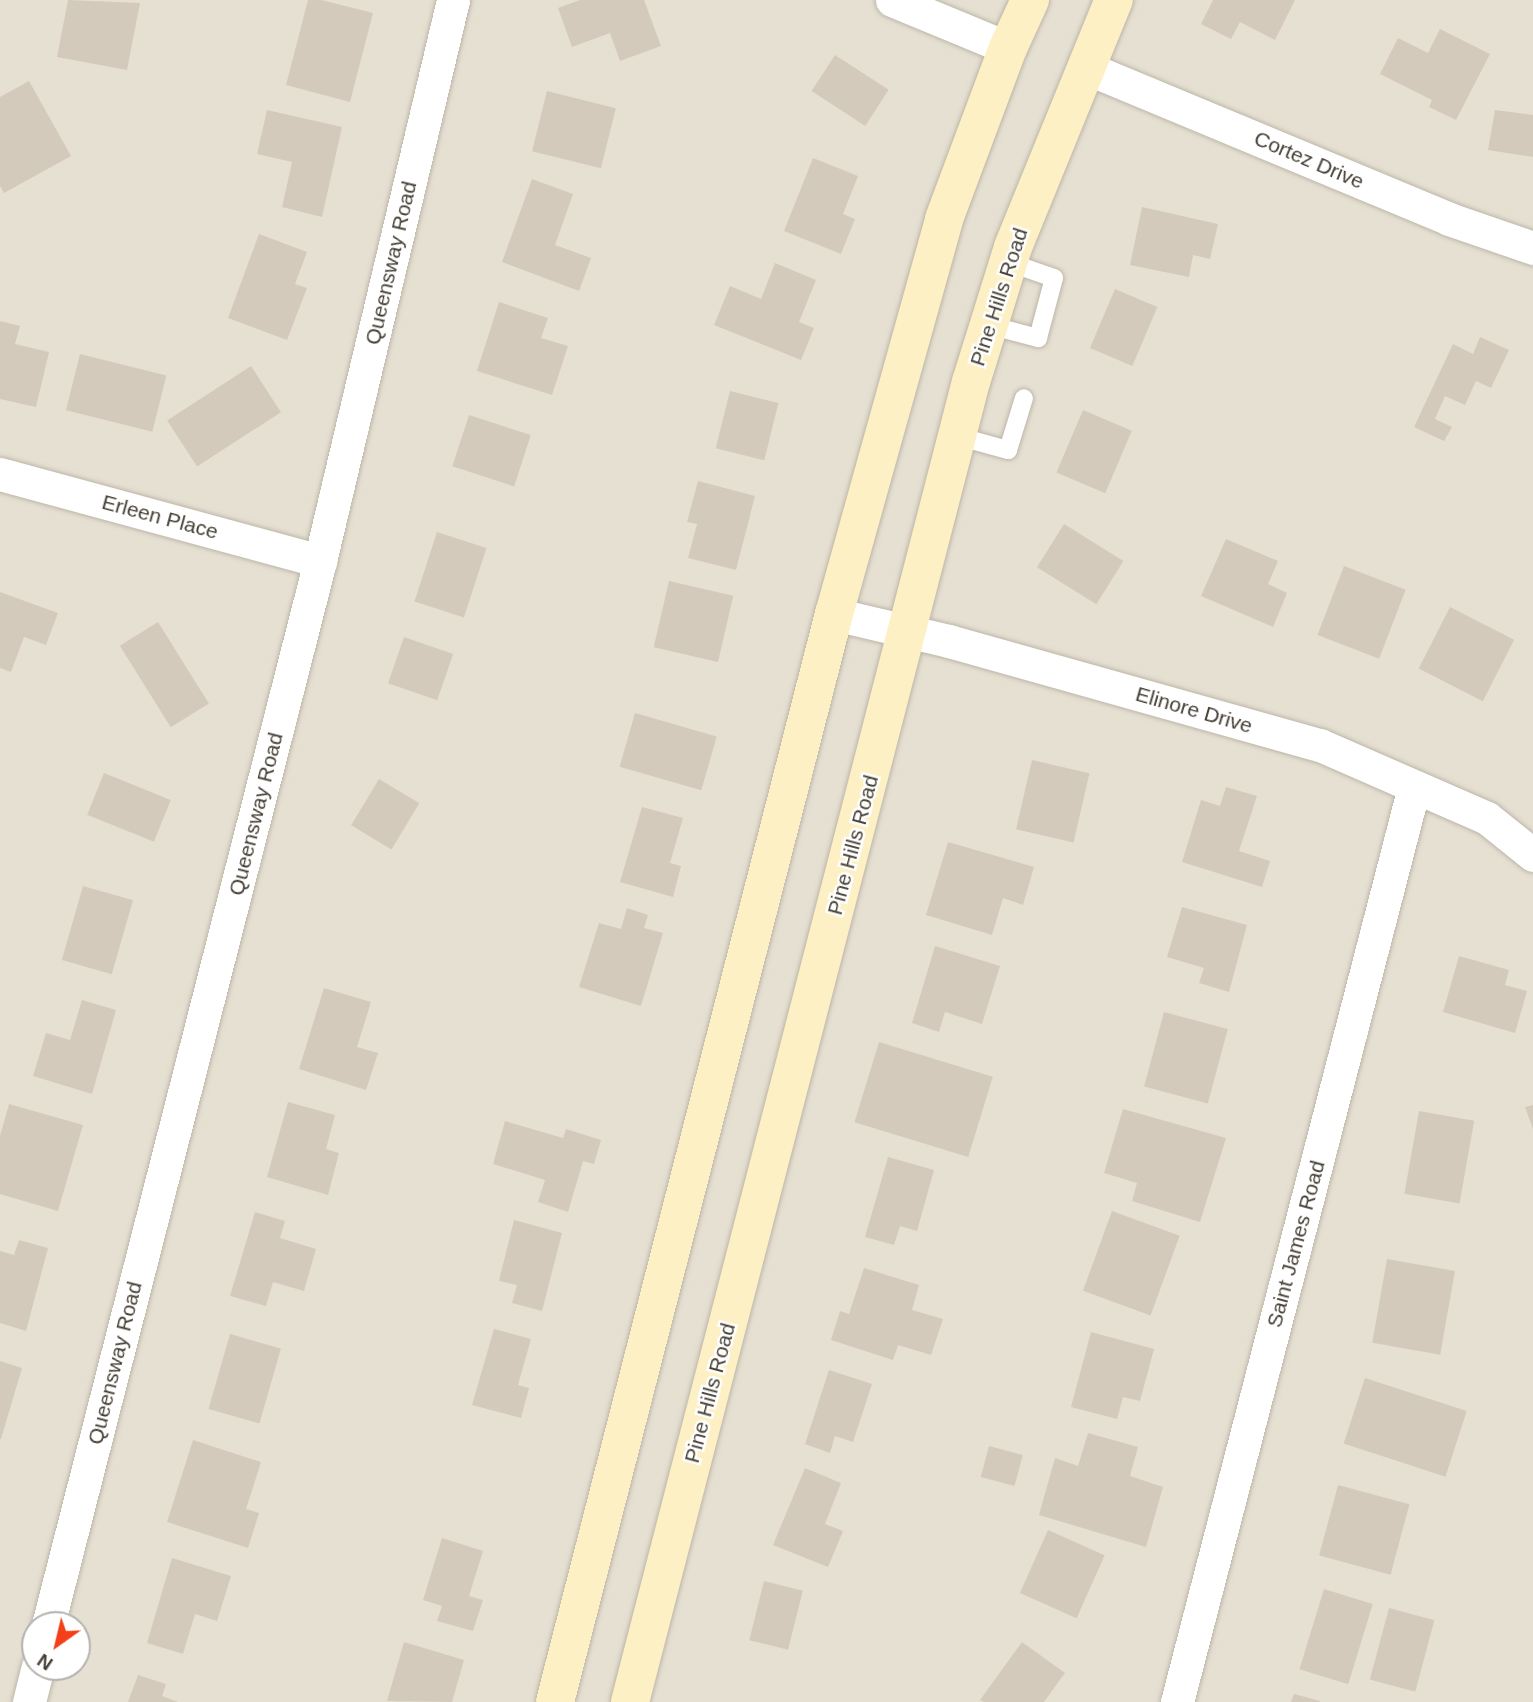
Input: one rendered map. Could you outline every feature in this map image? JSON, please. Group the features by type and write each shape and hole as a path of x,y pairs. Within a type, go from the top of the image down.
{"main road":[{"path":"555,1702 834,614 944,219 1008,48 1030,0"},
{"name":"Pine Hills Road","path":"630,1702 957,436 1008,262 1114,0"}],"street":[{"name":"Queensway Road","path":"52,1611 320,561 453,0"},
{"path":"892,0 1008,48"},
{"name":"Cortez Drive","path":"1087,68 1449,219 1533,248"},
{"name":"Erleen Place","path":"0,474 320,561"},
{"name":"Elinore Drive","path":"834,614 1320,746 1487,818 1533,855"},
{"name":"Saint James Road","path":"1177,1702 1414,787"},
{"path":"29,1702 34,1681"}],"lane":[{"path":"989,325 1038,338 1054,278 1008,262"},
{"path":"957,436 1008,450 1024,398"}],"shaded area":[{"path":"0,0 1533,0 1533,1702 0,1702"}],"building":[{"path":"68,0 140,3 127,70 57,57"},
{"path":"308,0 321,0 373,13 350,102 286,85"},
{"path":"580,0 644,0 661,46 620,61 610,33 572,47 558,8"},
{"path":"1213,0 1295,0 1275,40 1240,22 1231,39 1201,24"},
{"path":"1440,29 1490,54 1456,120 1429,107 1432,100 1380,74 1398,38 1428,53"},
{"path":"835,55 889,90 865,126 812,91"},
{"path":"29,81 71,156 4,193 0,186 0,97"},
{"path":"547,91 616,108 601,168 532,151"},
{"path":"267,110 342,127 322,217 282,207 292,162 257,154"},
{"path":"1495,110 1533,115 1533,157 1488,150"},
{"path":"813,158 858,176 843,214 855,219 841,254 784,231"},
{"path":"532,179 573,194 555,245 591,258 579,291 502,262"},
{"path":"1142,207 1218,224 1210,259 1193,255 1189,277 1130,265"},
{"path":"259,234 307,252 295,284 307,288 287,340 228,318"},
{"path":"775,263 816,280 799,322 814,328 801,360 714,325 730,286 761,299"},
{"path":"1115,289 1157,307 1132,366 1090,348"},
{"path":"499,302 548,318 541,338 568,346 552,395 477,371"},
{"path":"0,321 20,326 15,344 49,352 36,407 0,399"},
{"path":"1480,337 1509,350 1491,388 1476,381 1465,405 1445,396 1435,419 1452,427 1444,441 1414,427 1453,344 1473,354"},
{"path":"80,354 166,376 152,432 66,410"},
{"path":"251,366 281,412 197,467 167,420"},
{"path":"730,391 779,403 764,460 716,448"},
{"path":"1083,410 1132,431 1105,493 1056,473"},
{"path":"469,415 531,435 514,486 452,466"},
{"path":"698,481 755,496 736,570 688,558 697,524 687,522"},
{"path":"1064,524 1123,561 1096,604 1037,567"},
{"path":"437,532 486,548 464,617 414,601"},
{"path":"1226,539 1278,561 1268,584 1287,593 1273,627 1201,596"},
{"path":"1344,566 1406,590 1379,659 1317,635"},
{"path":"669,581 733,596 718,662 654,647"},
{"path":"0,592 58,613 46,645 24,637 11,672 0,668"},
{"path":"1450,607 1514,640 1483,701 1419,668"},
{"path":"158,622 209,703 171,727 120,646"},
{"path":"404,637 453,654 437,700 388,683"},
{"path":"635,713 717,736 701,790 620,767"},
{"path":"1032,760 1089,773 1074,842 1016,829"},
{"path":"104,773 171,800 154,842 87,815"},
{"path":"379,779 419,803 391,849 351,825"},
{"path":"1226,787 1257,796 1239,851 1270,861 1262,887 1182,862 1201,800 1220,806"},
{"path":"642,807 683,818 670,863 681,866 673,897 620,882"},
{"path":"948,842 1034,867 1023,905 1003,898 992,935 926,915"},
{"path":"83,886 133,900 112,974 62,960"},
{"path":"1182,907 1247,925 1229,992 1199,983 1204,968 1167,957"},
{"path":"627,908 648,915 644,928 663,933 641,1006 579,987 599,923 621,929"},
{"path":"935,946 1000,966 982,1024 945,1012 939,1032 912,1023"},
{"path":"1459,956 1509,970 1505,985 1527,991 1515,1033 1443,1012"},
{"path":"324,988 371,1002 357,1047 378,1053 366,1090 299,1069"},
{"path":"82,1000 116,1010 92,1094 33,1076 46,1033 70,1040"},
{"path":"1164,1012 1228,1029 1208,1103 1144,1086"},
{"path":"879,1042 993,1077 968,1157 854,1122"},
{"path":"288,1102 335,1115 326,1149 339,1153 328,1195 267,1177"},
{"path":"9,1104 83,1125 58,1211 0,1194 0,1136"},
{"path":"1533,1105 1533,1129 1525,1107"},
{"path":"1123,1109 1226,1138 1200,1222 1132,1201 1137,1183 1104,1173"},
{"path":"1419,1111 1474,1121 1460,1203 1404,1194"},
{"path":"505,1121 563,1138 566,1129 601,1140 594,1164 583,1161 568,1212 538,1202 545,1180 493,1164"},
{"path":"888,1157 934,1170 917,1231 900,1226 894,1245 865,1237"},
{"path":"1112,1211 1180,1236 1151,1315 1083,1291"},
{"path":"255,1212 285,1221 280,1238 316,1249 304,1291 273,1282 266,1306 230,1296"},
{"path":"514,1220 562,1233 542,1311 512,1303 517,1285 499,1281"},
{"path":"19,1240 48,1248 26,1331 0,1323 0,1251 14,1255"},
{"path":"1387,1259 1455,1271 1440,1355 1372,1343"},
{"path":"864,1268 919,1285 912,1310 943,1319 931,1355 898,1345 893,1360 831,1340 840,1311 849,1314"},
{"path":"494,1329 531,1339 518,1385 529,1388 521,1418 472,1405"},
{"path":"1091,1332 1154,1349 1140,1401 1123,1397 1117,1419 1071,1407"},
{"path":"230,1334 281,1349 259,1424 209,1409"},
{"path":"0,1361 22,1368 1,1439 0,1439"},
{"path":"829,1370 872,1384 853,1442 835,1436 830,1453 805,1444"},
{"path":"1365,1378 1467,1411 1445,1477 1344,1444"},
{"path":"1088,1433 1138,1447 1130,1476 1163,1487 1146,1547 1039,1515 1055,1458 1078,1466"},
{"path":"193,1440 261,1462 246,1509 259,1513 248,1548 167,1522"},
{"path":"989,1446 1023,1455 1015,1486 981,1477"},
{"path":"805,1468 841,1483 825,1524 843,1531 828,1567 773,1545"},
{"path":"1338,1485 1409,1504 1391,1575 1319,1556"},
{"path":"1048,1530 1105,1555 1077,1618 1020,1593"},
{"path":"442,1538 483,1551 469,1596 483,1600 473,1631 437,1621 442,1606 423,1600"},
{"path":"172,1558 231,1576 217,1621 195,1614 183,1654 147,1643"},
{"path":"764,1581 803,1591 788,1650 749,1640"},
{"path":"1324,1589 1373,1604 1348,1684 1299,1669"},
{"path":"1389,1608 1434,1620 1415,1692 1370,1679"},
{"path":"404,1642 464,1660 452,1702 387,1701"},
{"path":"1022,1642 1065,1673 1044,1702 980,1700"},
{"path":"138,1675 166,1684 162,1696 178,1702 128,1702"},
{"path":"1294,1694 1320,1701 1320,1702 1291,1702"}]}
